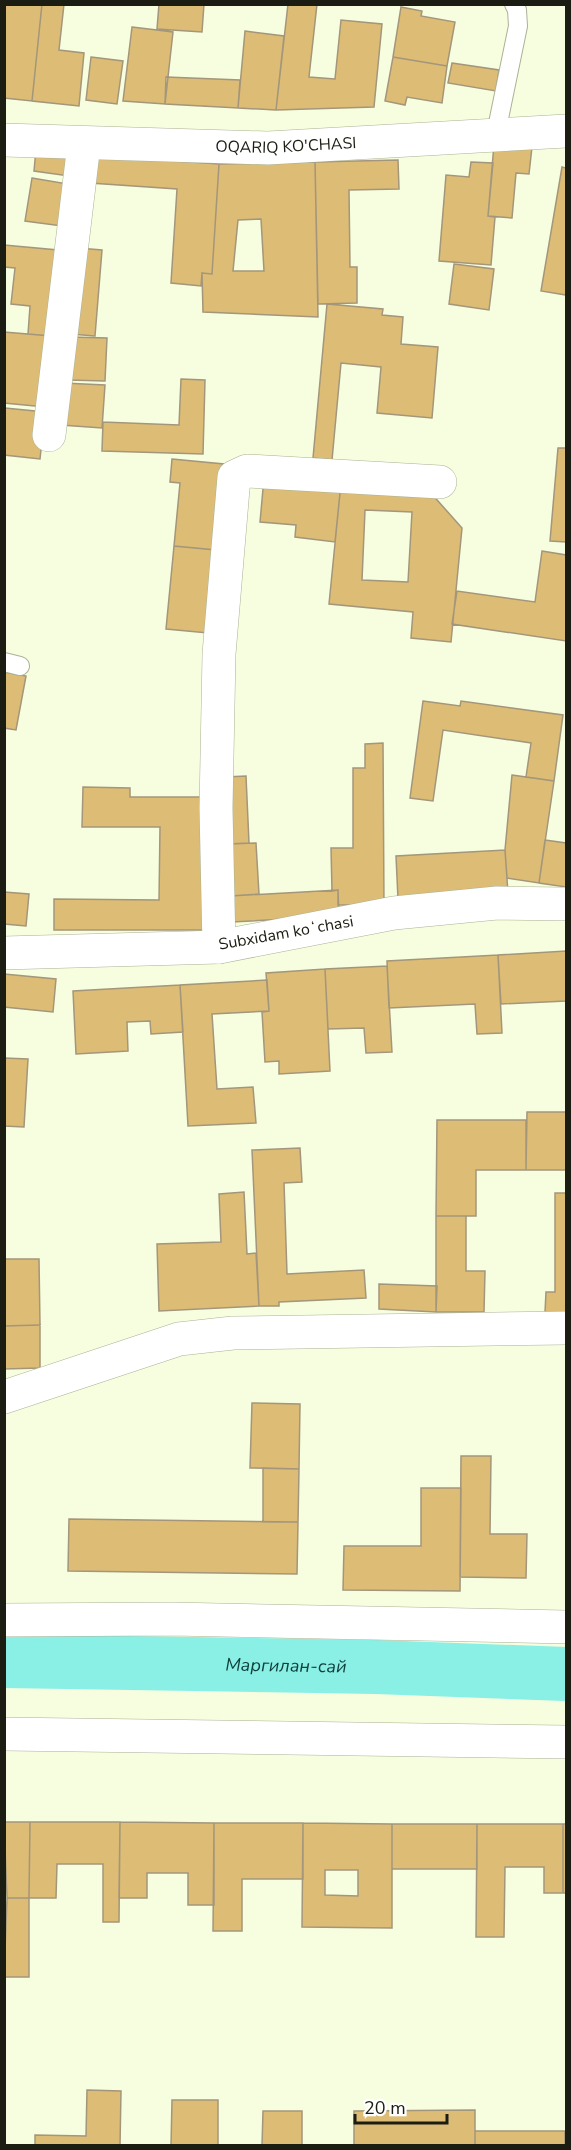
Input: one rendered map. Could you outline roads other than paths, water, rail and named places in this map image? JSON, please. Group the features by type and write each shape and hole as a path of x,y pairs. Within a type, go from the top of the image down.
{"street":[{"name":"OQARIQ KO'CHASI","path":"4,140 268,148 496,133 567,131"},
{"path":"49,435 84,144"},
{"path":"219,947 216,808 219,654 234,477 247,471 440,482"},
{"name":"Subxidam koʻchasi","path":"4,953 219,947 394,913 497,903 567,904"},
{"path":"4,1397 179,1339 233,1333 567,1328"},
{"path":"4,1620 172,1619 567,1627"},
{"path":"4,1734 567,1742"}],"lane":[{"path":"496,133 518,26 514,4"}],"waterway":[{"name":"Маргилан-сай","path":"4,1661 376,1667 566,1674"}]}
